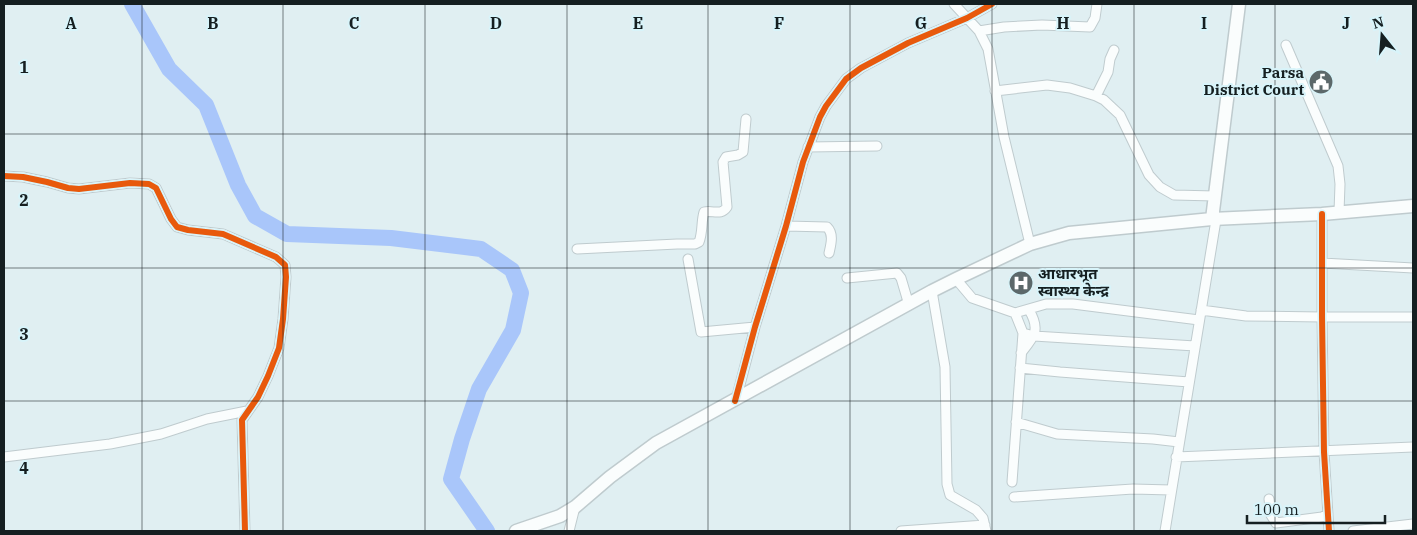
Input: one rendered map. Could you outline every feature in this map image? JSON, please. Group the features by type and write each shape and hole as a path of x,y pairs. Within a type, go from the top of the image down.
{"main road":[{"path":"1214,219 1215,196 1239,4"},
{"path":"518,531 560,516 575,508 610,477 656,443 956,279 1030,244 1069,233 1214,219 1322,214 1413,206"}],"street":[{"path":"954,4 979,31 988,49 1004,137 1030,244"},
{"path":"736,400 755,327 808,147 826,106 846,80 861,68 908,43 967,18 992,4"},
{"path":"979,31 1042,24 1090,27 1095,18 1097,4"},
{"path":"1286,45 1338,166 1340,184 1339,212"},
{"path":"1096,96 1108,72 1114,50"},
{"path":"995,90 1047,85 1070,88 1096,96 1104,100 1120,115 1149,176 1160,187 1174,195 1215,196"},
{"path":"577,249 695,244 699,242 704,212 719,213 724,211 726,207 723,162 726,158 738,156 743,152 746,119"},
{"path":"808,147 877,146"},
{"path":"4,176 23,177 79,189 130,183 149,184 156,188 177,227 223,234 276,257 285,265 283,319 279,348 258,397 242,420 245,531"},
{"path":"1322,214 1324,452 1329,531"},
{"path":"1165,531 1214,219"},
{"path":"786,226 827,227 831,231 832,238 829,253"},
{"path":"688,259 701,332 755,327"},
{"path":"1322,263 1413,268"},
{"path":"847,278 897,273 901,278 908,305"},
{"path":"956,279 972,298 1015,313 1046,304 1073,304 1199,320"},
{"path":"901,531 985,528 983,518 976,510 950,495 948,489 945,367 932,292"},
{"path":"1021,353 1034,336 1034,320 1028,310"},
{"path":"1201,310 1246,316 1413,317"},
{"path":"1012,482 1023,333 1015,313"},
{"path":"1023,333 1034,336 1195,346"},
{"path":"1020,368 1189,382"},
{"path":"4,457 110,444 152,436 207,419 247,411"},
{"path":"1016,422 1057,434 1179,442"},
{"path":"1176,457 1413,447"},
{"path":"1014,497 1133,489 1171,490"},
{"path":"1269,498 1271,515 1276,522 1322,517 1328,514"},
{"path":"569,531 575,508"},
{"path":"1353,531 1413,524"}],"waterway":[{"path":"132,4 169,69 206,105 238,185 255,216 287,234 391,238 481,249 512,270 521,293 513,330 479,389 451,479 487,531"}],"cycle path":[{"path":"735,401 803,162 826,106 846,79 861,68 908,43 967,18 992,4"},
{"path":"4,176 23,177 79,189 130,183 149,184 156,188 177,227 223,234 276,257 285,265 283,319 279,348 258,397 242,420 245,531"},
{"path":"1322,214 1324,452 1329,531"}],"place":[{"name":"Parsa District Court","path":"1321,82"},
{"name":"आधारभूत स्वास्थ्य केन्द्र","path":"1021,283"}]}
